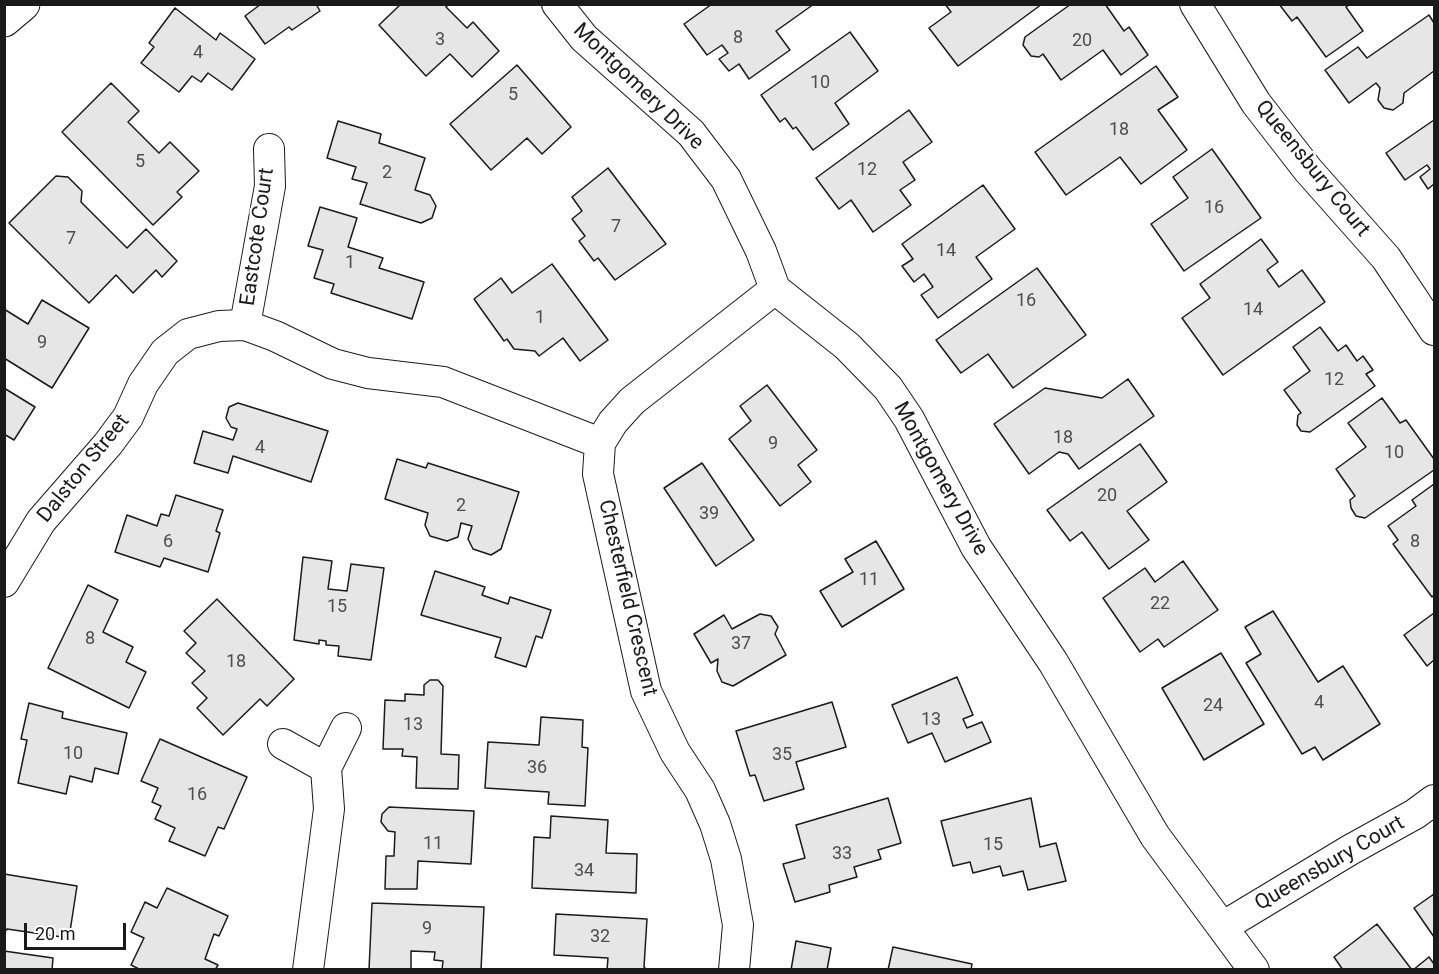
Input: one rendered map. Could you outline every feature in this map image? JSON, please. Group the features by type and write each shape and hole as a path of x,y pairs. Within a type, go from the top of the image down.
{"main road":[{"path":"4,18 12,4"},
{"path":"4,18 23,4"}],"street":[{"name":"Montgomery Drive","path":"557,4 584,38 691,133 726,179 775,289 847,346 888,388 909,419 976,547 1053,662 1155,836 1254,969"},
{"name":"Queensbury Court","path":"1196,4 1256,103 1308,170 1386,258 1434,330"},
{"name":"Eastcote Court","path":"245,325 270,186 269,149"},
{"name":"Chesterfield Crescent","path":"734,969 738,925 726,859 715,824 700,790 659,721 639,669 598,474 600,443 612,422 632,401 775,289"},
{"name":"Dalston Street","path":"4,582 41,521 108,444 128,417 143,384 165,352 188,334 219,326 245,325 275,336 333,364 368,373 443,382 600,443"},
{"path":"308,969 329,809 326,768 346,728"},
{"path":"283,744 326,768"},
{"name":"Queensbury Court","path":"1224,926 1350,850 1415,814 1434,800"}],"building":[{"path":"261,4 316,4 320,11 292,30 289,27 265,44 245,16"},
{"path":"401,4 449,4 446,7 467,28 473,22 499,51 472,77 450,54 426,76 379,25"},
{"path":"712,4 814,4 776,31 790,50 749,79 739,64 729,71 719,59 728,53 722,45 707,55 684,24"},
{"path":"945,4 1042,4 958,66 929,28 951,12"},
{"path":"1071,4 1105,4 1124,31 1129,27 1148,55 1121,75 1103,50 1061,80 1043,54 1039,57 1031,56 1023,45 1025,37"},
{"path":"1279,4 1350,4 1346,7 1363,31 1326,57 1297,17 1292,21"},
{"path":"175,8 216,40 220,33 255,59 232,90 208,73 201,82 192,76 179,92 141,63 154,47 149,43"},
{"path":"1429,15 1434,23 1434,71 1404,93 1403,103 1393,110 1384,108 1378,100 1380,88 1376,83 1349,103 1325,70 1358,47 1367,58"},
{"path":"850,32 878,71 835,103 849,124 813,150 796,127 793,129 785,118 780,122 761,95"},
{"path":"517,65 571,127 542,154 527,138 491,170 450,124"},
{"path":"1156,66 1178,97 1158,110 1187,150 1141,184 1120,157 1066,195 1035,152"},
{"path":"111,83 139,111 128,122 159,153 170,142 199,171 177,192 182,197 153,225 62,132"},
{"path":"909,110 932,142 903,162 915,180 900,190 911,205 873,232 851,200 839,209 816,178"},
{"path":"1434,120 1434,184 1428,189 1420,177 1430,169 1427,165 1405,180 1386,153"},
{"path":"338,121 381,134 379,143 425,158 415,190 430,195 436,206 432,218 421,223 360,204 367,183 352,179 356,167 327,158"},
{"path":"1212,149 1261,218 1184,271 1151,224 1188,198 1173,177"},
{"path":"608,168 666,244 615,280 598,258 594,261 579,241 585,236 572,219 582,211 572,197"},
{"path":"56,176 68,177 82,191 81,202 127,248 146,229 177,261 162,277 156,270 133,293 116,275 89,303 9,223"},
{"path":"983,185 1015,229 976,257 992,279 938,318 921,295 933,287 924,274 914,282 902,266 913,259 902,244"},
{"path":"320,207 357,218 348,247 383,258 379,268 424,282 412,319 331,293 334,284 314,278 323,250 308,246"},
{"path":"1261,239 1278,262 1267,270 1279,287 1302,270 1325,302 1223,375 1182,318 1210,298 1200,284"},
{"path":"552,264 608,340 580,361 563,338 539,356 535,351 514,349 507,339 504,341 474,299 501,278 512,293"},
{"path":"1037,268 1086,335 1013,388 988,354 961,373 936,340"},
{"path":"42,300 89,328 52,388 4,358 4,309 28,324"},
{"path":"1320,327 1338,351 1346,345 1357,361 1363,356 1373,370 1366,374 1375,386 1310,432 1301,431 1297,425 1298,415 1301,413 1284,390 1310,371 1293,347"},
{"path":"1128,379 1154,416 1079,469 1068,454 1059,452 1029,474 994,424 1045,388 1102,398"},
{"path":"767,385 817,450 798,465 811,482 780,506 729,439 751,421 740,406"},
{"path":"4,388 35,407 14,440 4,434"},
{"path":"1382,398 1400,423 1406,420 1434,459 1434,470 1365,518 1356,516 1351,508 1350,500 1355,496 1336,469 1366,447 1348,423"},
{"path":"238,403 328,431 311,482 233,456 228,473 194,463 203,431 233,440 237,429 231,427 226,418 229,407"},
{"path":"1140,444 1167,482 1127,511 1149,540 1109,569 1082,532 1070,541 1047,510"},
{"path":"397,459 426,468 428,463 519,492 501,549 491,555 473,549 468,539 472,526 461,523 458,537 447,541 430,536 425,525 428,513 385,499"},
{"path":"702,463 754,540 716,566 664,488"},
{"path":"1434,484 1434,595 1432,597 1393,544 1398,540 1388,526 1416,506 1412,500"},
{"path":"176,495 223,510 216,531 220,533 208,572 164,558 160,567 115,552 127,515 157,526 161,514 169,516"},
{"path":"876,541 904,589 842,627 820,591 853,572 845,559"},
{"path":"303,557 332,561 328,589 347,591 351,564 384,568 371,660 338,656 339,646 326,645 326,641 319,640 319,644 294,640"},
{"path":"1183,561 1218,610 1164,647 1158,639 1140,652 1103,598 1145,568 1155,582"},
{"path":"435,571 485,587 482,595 508,604 510,597 551,610 542,638 536,636 526,667 495,657 501,638 421,615"},
{"path":"88,585 118,600 103,632 133,647 126,662 146,672 129,708 48,668"},
{"path":"217,599 294,679 267,706 260,699 223,735 197,708 207,698 192,683 205,671 186,653 196,643 184,631"},
{"path":"1273,611 1318,682 1343,666 1380,724 1323,760 1315,747 1302,754 1246,663 1261,654 1245,627"},
{"path":"1434,613 1434,660 1427,666 1404,635"},
{"path":"760,614 771,616 778,627 775,634 786,655 733,686 722,682 717,671 718,659 711,663 694,634 724,615 732,629"},
{"path":"1221,653 1264,724 1204,760 1162,688"},
{"path":"957,677 973,715 963,719 967,728 982,722 991,742 945,762 932,733 908,743 892,705"},
{"path":"430,680 438,680 443,686 441,754 459,755 458,789 416,788 417,757 402,756 403,749 383,749 385,700 405,701 405,694 424,695 424,685"},
{"path":"832,702 846,747 796,762 804,789 764,801 755,775 750,776 736,731"},
{"path":"29,703 63,712 62,718 127,733 118,774 95,768 92,782 70,776 66,794 18,783 27,740 21,739"},
{"path":"541,717 583,720 582,747 588,748 585,806 548,804 549,792 485,788 488,742 539,745"},
{"path":"160,739 247,777 224,829 218,827 205,856 169,841 175,828 155,819 161,806 152,802 158,788 141,781"},
{"path":"888,798 901,843 878,850 881,859 854,867 857,877 829,885 830,892 795,902 783,864 805,858 796,825"},
{"path":"1031,798 1040,847 1056,843 1066,881 1028,890 1023,871 1003,876 1000,866 973,873 970,862 953,866 941,821"},
{"path":"389,807 474,811 471,864 418,861 417,889 385,889 386,856 394,856 395,832 388,831 381,822 382,814"},
{"path":"551,816 608,820 606,853 637,854 636,893 532,888 534,837 550,838"},
{"path":"4,874 77,886 69,938 7,929 4,933"},
{"path":"167,888 228,916 219,936 214,934 205,959 218,965 215,970 141,970 131,965 144,938 131,932 145,902 157,908"},
{"path":"1434,894 1434,937 1414,908"},
{"path":"372,903 484,907 481,970 442,970 443,961 434,960 435,952 411,951 411,970 369,970"},
{"path":"556,914 647,919 644,967 647,970 607,970 608,958 554,955"},
{"path":"1377,924 1412,970 1343,970 1334,957"},
{"path":"796,941 831,948 827,970 791,970"},
{"path":"893,947 972,964 971,970 888,970"},
{"path":"4,951 53,958 52,970 4,970"},
{"path":"1429,957 1434,964 1434,970 1413,970"}]}
